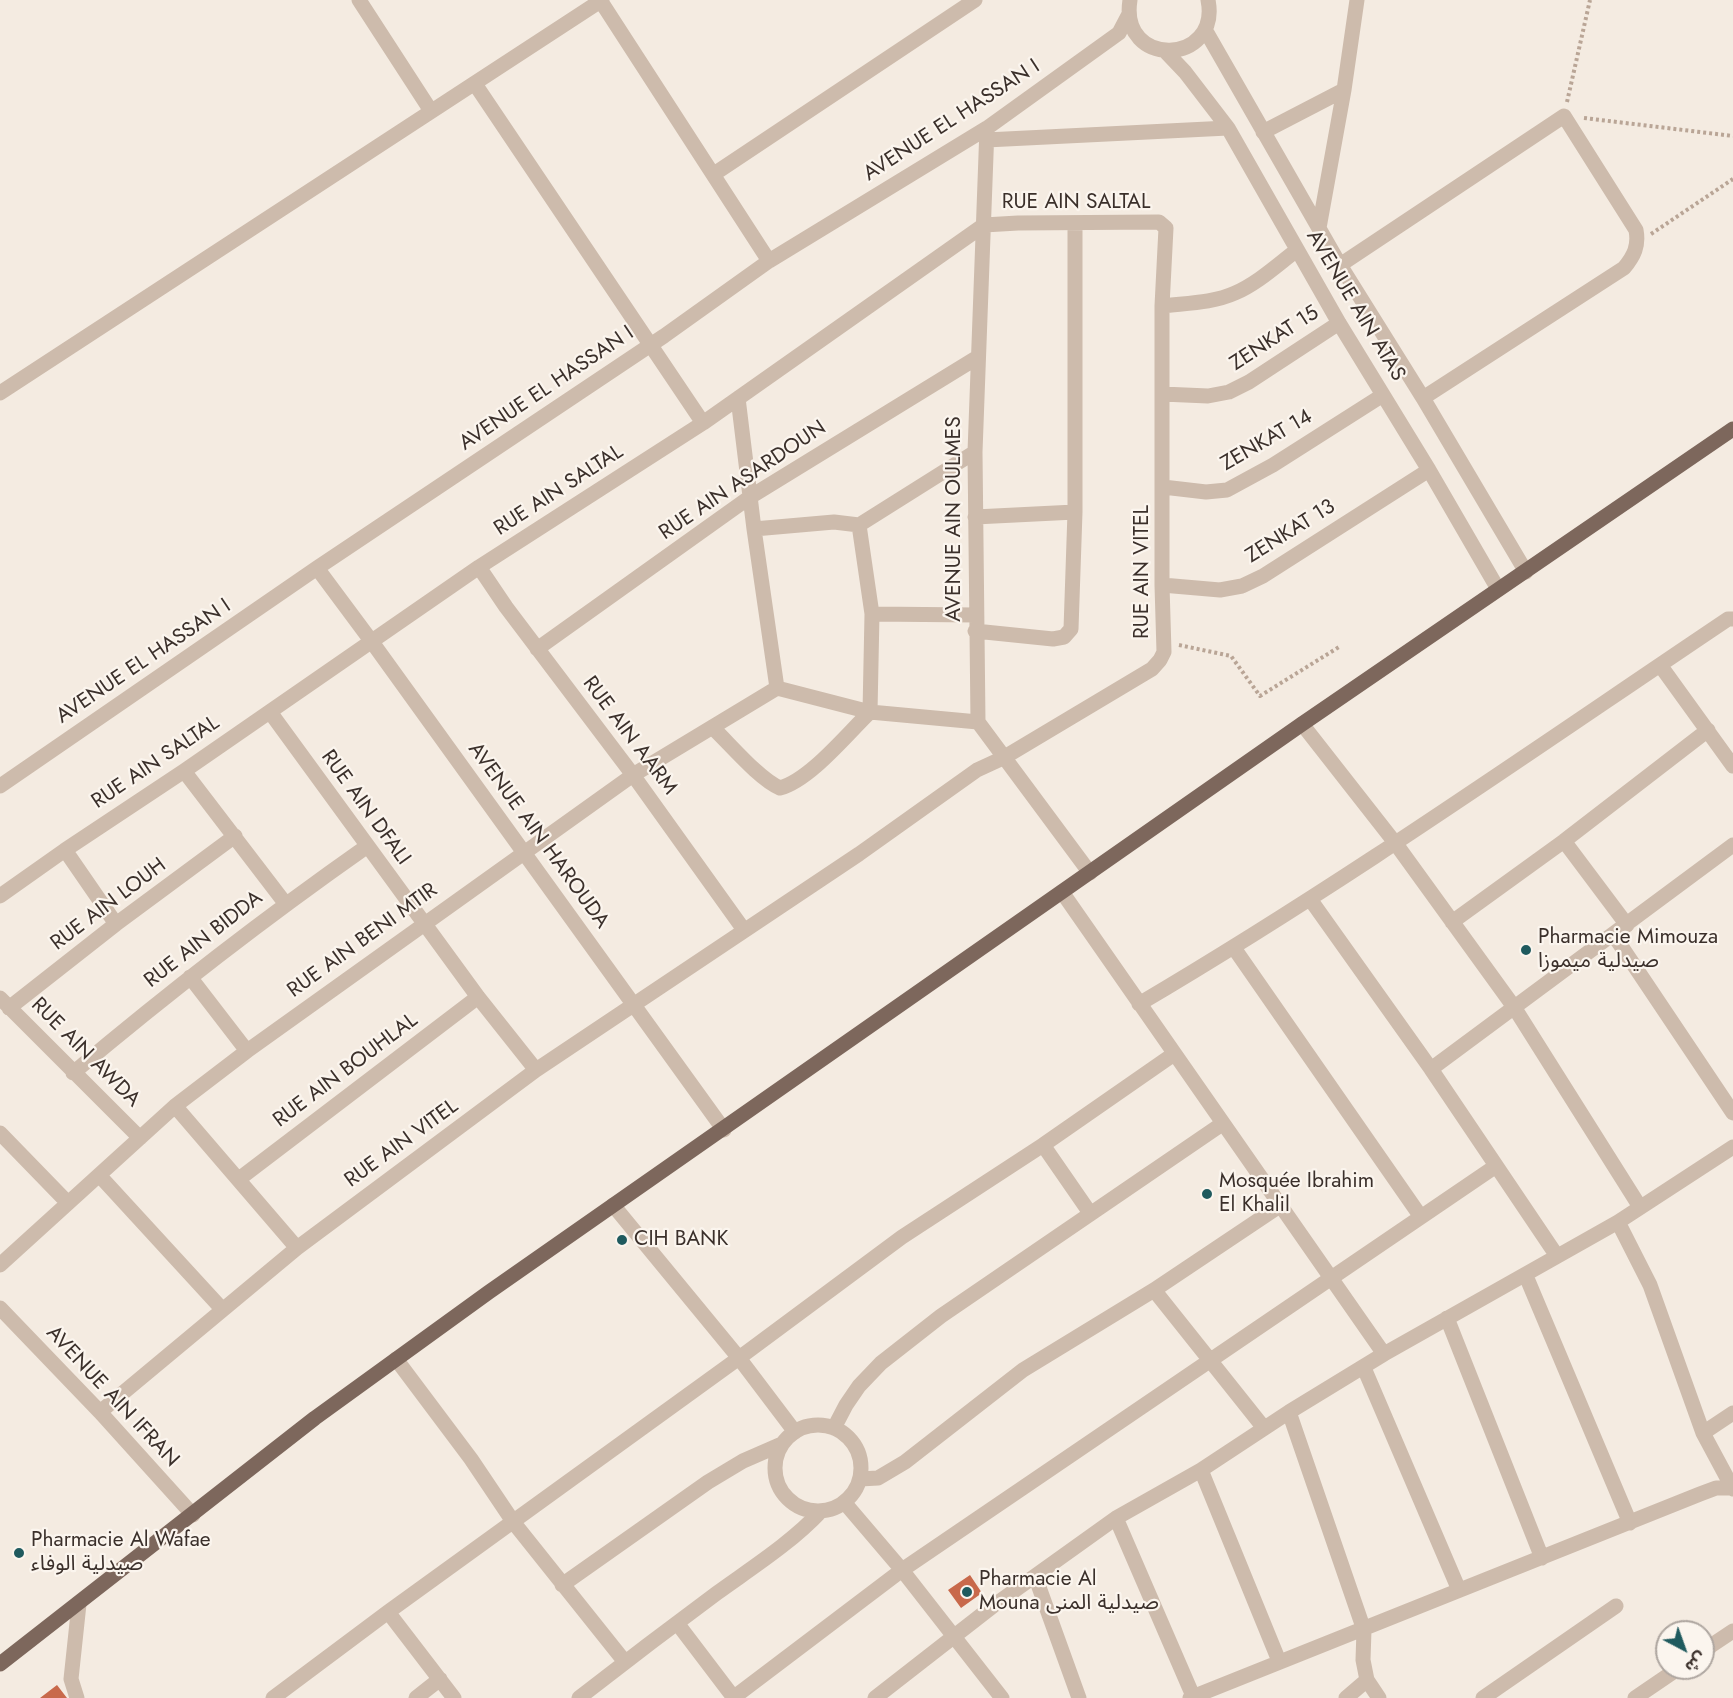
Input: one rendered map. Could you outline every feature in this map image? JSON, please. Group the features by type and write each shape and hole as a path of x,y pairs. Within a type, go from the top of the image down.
{"main road":[{"path":"0,1664 315,1418 396,1359 1302,724 1733,429"}],"street":[{"path":"359,0 431,111"},
{"path":"0,393 601,0 769,261"},
{"path":"714,174 975,0"},
{"path":"1319,228 1344,90 1357,0"},
{"path":"1129,7 1119,33 1158,49 1179,50 1192,44 1202,35 1208,22 1211,3"},
{"name":"AVENUE AIN ATAS","path":"1129,7 1132,28 1140,39 1158,49 1185,72 1228,128 1339,323 1429,470 1498,589"},
{"name":"AVENUE EL HASSAN I","path":"1,783 649,346 769,261 986,134 1119,33"},
{"name":"AVENUE AIN ATAS","path":"1202,35 1207,33 1340,265 1423,398 1526,572"},
{"path":"475,84 649,346 703,423"},
{"path":"1263,132 1344,90"},
{"path":"1340,265 1564,116 1636,230 1638,243 1633,258 1624,268 1423,398"},
{"path":"986,134 1228,128"},
{"name":"AVENUE AIN OULMES","path":"978,722 975,631 975,452 986,134"},
{"name":"RUE AIN SALTAL","path":"0,896 64,849 184,771 479,567 703,423 984,225 1159,222 1167,232"},
{"path":"975,631 1053,639 1064,637 1073,621 1075,224"},
{"name":"RUE AIN VITEL","path":"100,1412 297,1248 536,1070 858,854 977,770 1003,758 1152,669 1164,652 1162,306 1167,232"},
{"path":"1162,306 1217,299 1234,294 1249,287 1297,250"},
{"name":"ZENKAT 15","path":"1162,394 1208,396 1229,393 1250,382 1339,323"},
{"name":"RUE AIN ASARDOUN","path":"537,649 750,497 978,357"},
{"name":"ZENKAT 14","path":"1163,487 1206,492 1227,490 1273,465 1383,395"},
{"path":"738,398 753,529 777,687 870,712 978,722 1090,873"},
{"path":"753,529 834,522 859,525 975,452"},
{"name":"ZENKAT 13","path":"1162,585 1220,590 1242,586 1263,576 1429,470"},
{"path":"975,517 1075,512"},
{"path":"712,727 772,785 780,788 798,781 870,712 872,614 859,525"},
{"name":"RUE AIN AARM","path":"479,567 744,930"},
{"name":"AVENUE AIN HAROUDA","path":"317,568 525,851 724,1130"},
{"path":"872,614 976,615"},
{"path":"1138,1004 1234,948 1396,844 1660,664 1728,619 1733,619"},
{"path":"1660,664 1733,766"},
{"name":"RUE AIN BENI MTIR","path":"0,1265 175,1106 247,1051 633,775 777,687"},
{"name":"RUE AIN DFALI","path":"270,712 366,847 478,997 536,1070"},
{"path":"1302,724 1396,844 1514,1007 1640,1207"},
{"path":"1452,922 1564,841 1708,730"},
{"path":"184,771 285,903"},
{"name":"RUE AIN LOUH","path":"5,1003 235,836"},
{"path":"1564,841 1627,925"},
{"path":"1431,1070 1733,845"},
{"name":"RUE AIN BIDDA","path":"73,1073 285,903 366,847"},
{"path":"64,849 116,924"},
{"path":"1062,892 1384,1354"},
{"path":"1310,899 1431,1070 1557,1256"},
{"path":"1613,934 1733,1113"},
{"path":"1234,948 1421,1217"},
{"path":"190,977 247,1051"},
{"name":"RUE AIN BOUHLAL","path":"239,1179 478,997"},
{"name":"RUE AIN AWDA","path":"5,1003 140,1138"},
{"path":"273,1698 388,1612 740,1358 902,1237 1043,1145 1174,1054"},
{"path":"175,1106 297,1248"},
{"path":"834,1428 859,1386 880,1363 941,1316 1090,1212 1222,1124"},
{"path":"0,1133 68,1203"},
{"path":"1043,1145 1090,1212"},
{"path":"875,1698 955,1635 1116,1518 1201,1470 1289,1412 1384,1354 1526,1276 1618,1222 1733,1147"},
{"path":"677,1623 733,1698 902,1570 1496,1166"},
{"path":"99,1175 222,1309"},
{"path":"613,1205 740,1358 795,1432"},
{"path":"860,1479 878,1478 890,1472 1023,1370 1154,1290 1281,1205"},
{"path":"1116,1518 1191,1697 1716,1488 1733,1488 1703,1433 1650,1285 1618,1222"},
{"path":"1526,1276 1630,1523"},
{"path":"1154,1290 1264,1428"},
{"name":"AVENUE AIN IFRAN","path":"0,1308 100,1412 193,1515"},
{"path":"1447,1318 1542,1558"},
{"path":"396,1359 471,1459 514,1523 625,1662"},
{"path":"1364,1368 1459,1590"},
{"path":"1289,1412 1364,1630 1363,1660 1367,1680 1379,1698"},
{"path":"1703,1433 1733,1413"},
{"path":"562,1585 708,1482 743,1461 782,1444 795,1432 815,1425 834,1428 850,1438 859,1455 860,1479 855,1490 844,1502 833,1508 821,1511 802,1508 786,1497 777,1480 775,1461 782,1444"},
{"path":"1201,1470 1280,1661"},
{"path":"844,1502 955,1635 1002,1698"},
{"path":"579,1698 788,1541 821,1511"},
{"path":"1035,1576 1079,1698"},
{"path":"78,1604 71,1679 78,1698"},
{"path":"1483,1698 1616,1606"},
{"path":"388,1612 454,1698"},
{"path":"1715,1643 1733,1631"},
{"path":"416,1698 440,1679"},
{"path":"1346,1698 1367,1680"},
{"path":"1635,1698 1661,1680"}],"path":[{"path":"1590,0 1564,116 1733,136"},
{"path":"1638,243 1733,179"},
{"path":"1164,641 1231,656 1260,696 1339,646"}],"building":[{"path":"970,1575 982,1593 961,1608 948,1590"},
{"path":"57,1685 67,1698 40,1698"}],"place":[{"name":"Pharmacie Mimouza صيدلية ميموزا","path":"1526,950"},
{"name":"Mosquée Ibrahim El Khalil","path":"1207,1194"},
{"name":"CIH BANK","path":"622,1240"},
{"name":"Pharmacie Al Wafae صيدلية الوفاء","path":"19,1553"},
{"name":"Pharmacie Al Mouna صيدلية المنى","path":"967,1592"}]}
